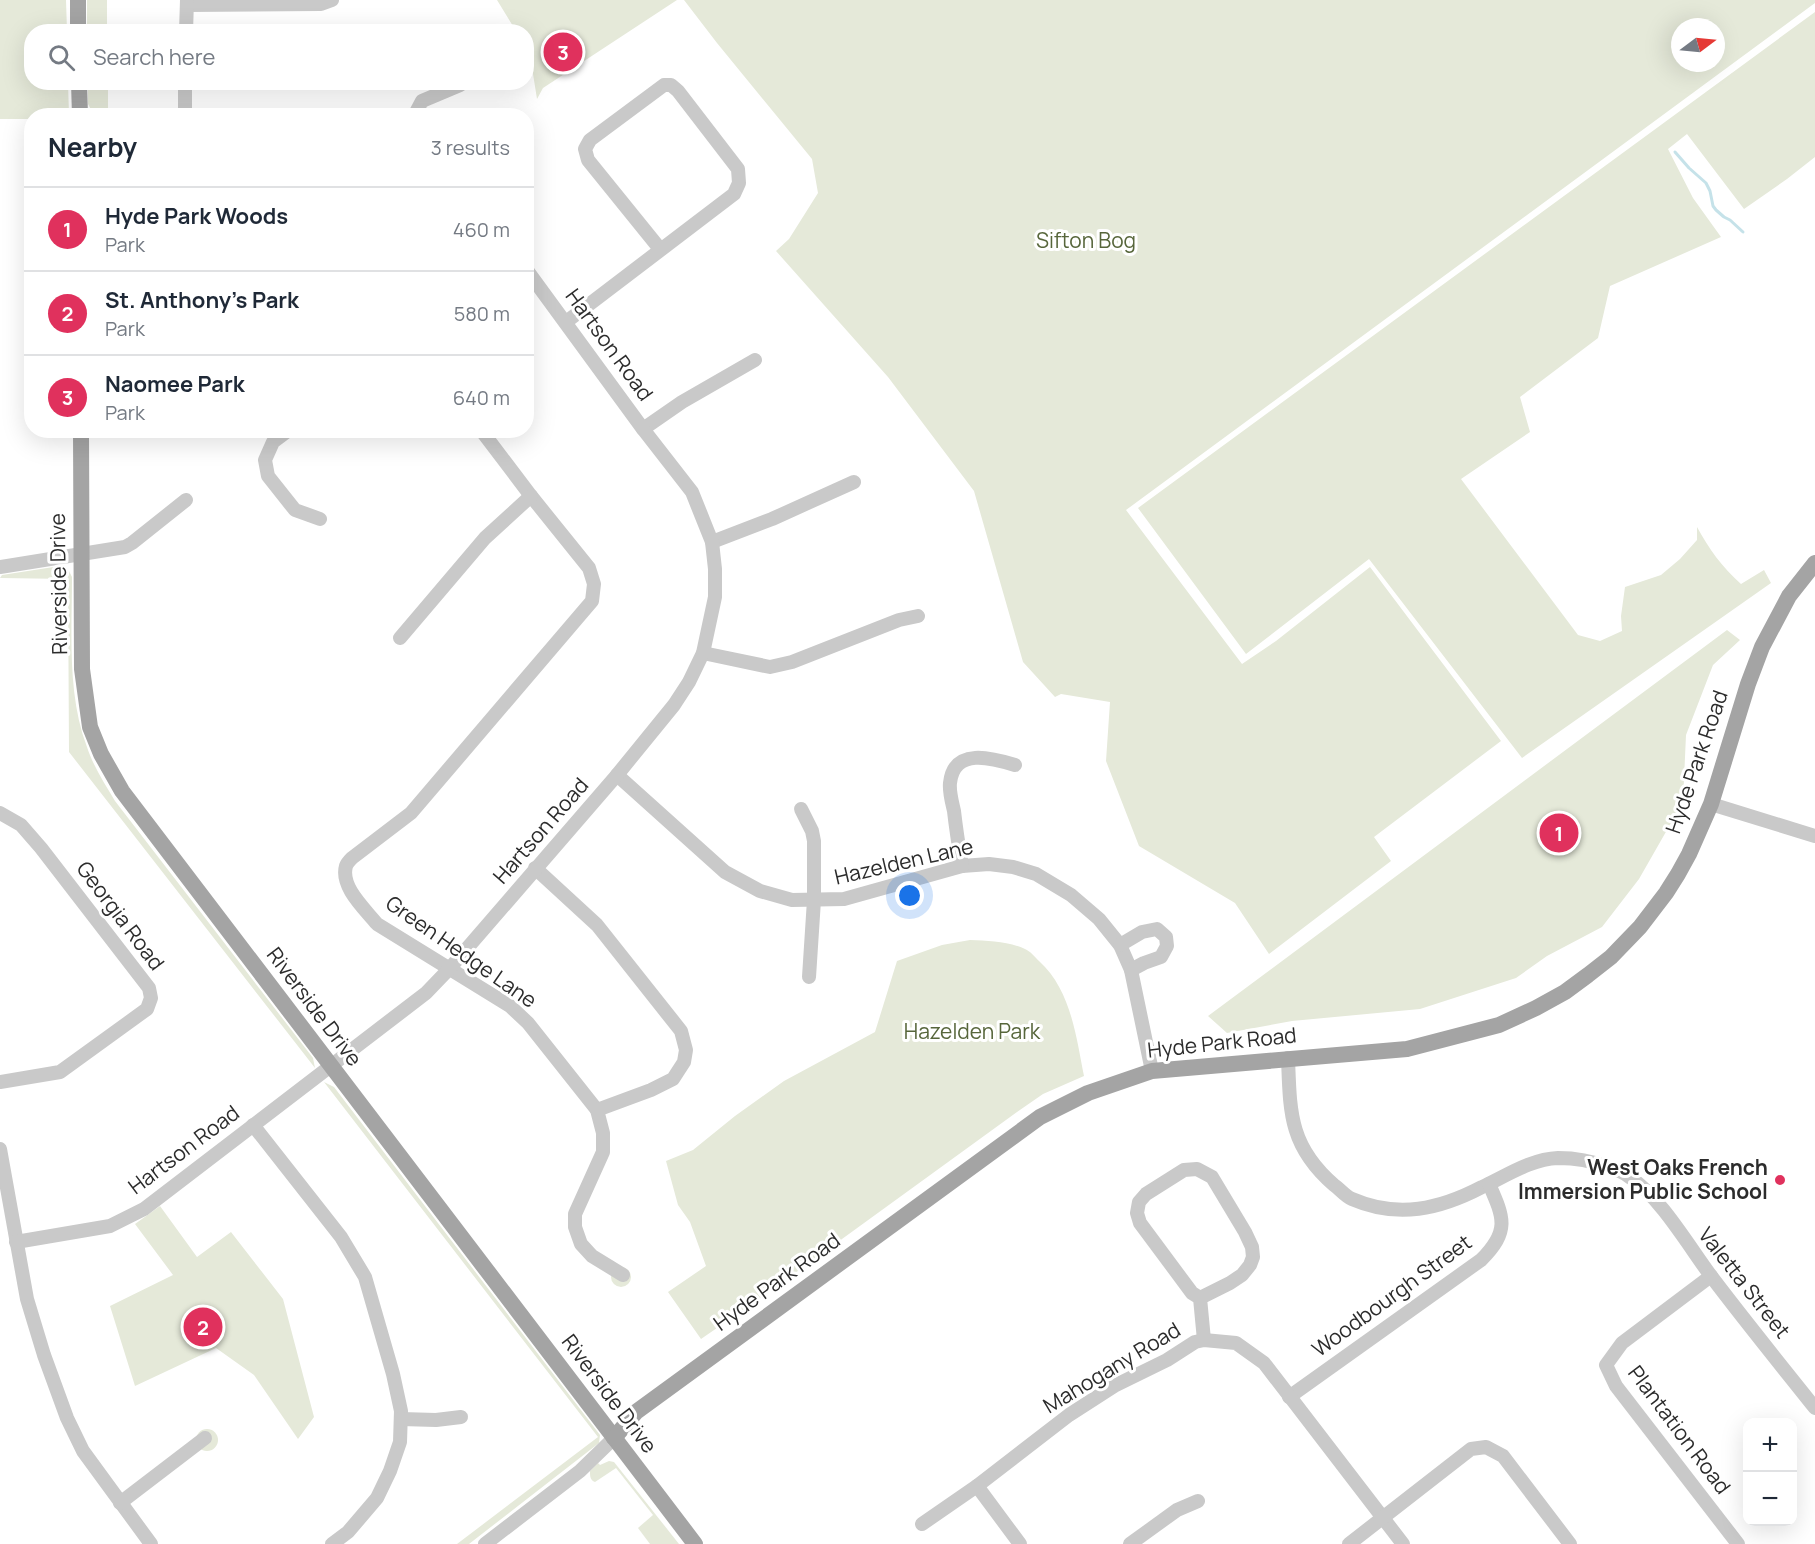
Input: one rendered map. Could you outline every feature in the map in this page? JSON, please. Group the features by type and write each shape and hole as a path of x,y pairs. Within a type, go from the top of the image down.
{"main road":[{"path":"78,0 78,24"},
{"path":"79,90 80,108"},
{"name":"Riverside Drive","path":"81,438 82,669 90,727 101,754 122,791 695,1544"},
{"name":"Hyde Park Road","path":"614,1438 636,1412 1040,1118 1088,1093 1152,1071 1407,1049 1499,1025 1565,992 1611,957 1633,935 1654,910 1684,864 1711,804 1748,684 1762,647 1789,596 1815,562"}],"street":[{"path":"186,24 187,2 321,4 332,0"},
{"path":"566,322 734,194 739,183 738,169 678,91 670,85 656,89 590,140 585,149 588,160 660,249"},
{"path":"185,90 185,108"},
{"path":"418,108 422,101 448,90"},
{"name":"Hartson Road","path":"16,1242 111,1226 144,1209 426,993 617,775 674,705 689,682 703,653 715,597 712,542 692,492 534,280"},
{"path":"644,429 682,402 755,360"},
{"path":"278,438 273,442 265,460 268,476 295,510 320,519"},
{"name":"Green Hedge Lane","path":"487,438 531,496 590,567 594,584 592,601 411,813 352,858 346,866 347,885 377,924 510,1006 528,1023 597,1110 603,1133 603,1152 575,1214 575,1227 581,1244 592,1256 622,1275"},
{"path":"712,542 772,519 854,482"},
{"path":"400,638 485,538 531,496"},
{"path":"0,567 125,547 186,500"},
{"path":"703,653 770,667 792,662 900,620 918,616"},
{"path":"962,866 950,785 953,771 968,759 991,758 1015,765"},
{"name":"Hazelden Lane","path":"617,775 725,872 760,891 792,900 844,900 962,866 989,864 1012,867 1035,874 1071,895 1099,919 1120,945 1131,970 1152,1071"},
{"path":"1711,804 1815,836"},
{"path":"801,809 812,831 814,841 814,900 809,977"},
{"name":"Georgia Road","path":"0,813 21,825 41,848 149,988 151,998 147,1009 60,1072 0,1082"},
{"path":"535,868 597,925 681,1031 686,1050 684,1062 673,1079 651,1090 597,1110"},
{"path":"1120,945 1142,932 1157,929 1166,937 1167,946 1161,957 1131,970"},
{"name":"Valetta Street","path":"1288,1058 1291,1112 1296,1134 1307,1155 1350,1198 1378,1206 1404,1210 1421,1209 1446,1203 1512,1172 1556,1158 1580,1160 1606,1166 1632,1178 1655,1200 1711,1276 1815,1408"},
{"path":"253,1125 341,1237 365,1276 393,1374 401,1419 400,1442 390,1471 377,1498 348,1532 332,1544"},
{"path":"0,1154 27,1299 67,1418 83,1451 151,1544"},
{"path":"1197,1169 1212,1178 1245,1232 1252,1247 1253,1257 1250,1266 1242,1275 1200,1298 1192,1293 1140,1223 1137,1213 1139,1202 1146,1194 1184,1170 1197,1169"},
{"name":"Woodbourgh Street","path":"1289,1397 1481,1260 1494,1247 1500,1233 1501,1212 1489,1184"},
{"name":"Plantation Road","path":"1711,1276 1622,1343 1606,1365 1616,1386 1738,1544"},
{"path":"1200,1298 1204,1340"},
{"name":"Mahogany Road","path":"922,1524 977,1486 1069,1415 1114,1386 1167,1360 1195,1342 1204,1340 1236,1343 1263,1362 1403,1544"},
{"path":"401,1419 436,1420 461,1417"},
{"path":"120,1503 205,1438"},
{"name":"Hyde Park Road","path":"484,1544 580,1471 614,1438"},
{"path":"1349,1544 1471,1449 1486,1447 1503,1456 1570,1544"},
{"path":"977,1486 1020,1544"},
{"path":"1130,1544 1177,1510 1198,1501"}],"green space":[{"path":"0,0 66,0 67,24 24,24 24,90 68,90 69,108 24,108 24,119 0,119"},
{"path":"87,0 107,0 107,24 87,24"},
{"path":"497,0 677,0 543,88 537,99 534,80 534,24 512,24"},
{"name":"Sifton Bog","path":"684,0 1815,0 1815,3 1725,69 1725,18 1671,18 1671,72 1721,72 1126,510 1242,664 1276,641 1370,567 1501,741 1374,837 1391,861 1269,954 1235,903 1139,846 1106,761 1110,702 1061,694 1055,697 1023,662 974,491 888,377 776,251 789,239 818,193 812,159"},
{"path":"1815,12 1815,157 1744,209 1687,134 1668,149 1693,198 1721,237 1610,286 1598,338 1520,397 1530,432 1461,479 1578,635 1600,641 1622,631 1621,616 1625,587 1661,575 1697,540 1697,527 1716,557 1741,584 1764,570 1771,583 1522,758 1369,559 1246,654 1138,508"},
{"path":"88,90 108,90 108,108 90,108"},
{"path":"60,566 69,571 72,577 73,685 81,727 96,768 115,801 313,1058 315,1068 69,752 68,579 0,578 2,575"},
{"path":"1727,630 1740,640 1713,665 1686,735 1683,802 1639,879 1602,927 1547,956 1516,978 1420,1009 1292,1021 1227,1033 1208,1016"},
{"name":"Hazelden Park","path":"970,940 1019,946 1032,954 1050,973 1070,1014 1084,1076 1043,1094 701,1339 668,1292 706,1266 690,1222 678,1205 666,1161 693,1150 784,1081 875,1032 897,961 942,945"},
{"path":"324,1082 334,1087 600,1435 599,1443 469,1544 457,1544 598,1437"},
{"path":"160,1206 197,1257 231,1232 283,1299 314,1417 298,1439 254,1375 216,1348 135,1386 110,1306 173,1275 135,1224"},
{"path":"617,1267 625,1267 631,1273 631,1281 625,1287 617,1287 611,1281 611,1273"},
{"path":"207,1429 215,1432 218,1440 215,1448 207,1451 199,1448 196,1440 199,1432"},
{"path":"609,1461 614,1462 679,1544 650,1544 638,1528 653,1515 616,1468 595,1482 592,1480 590,1471 598,1463 600,1465"}],"waterway":[{"path":"1675,152 1706,183 1716,210 1743,232"}],"place":[{"name":"Naomee Park","path":"563,52"},
{"name":"Hyde Park Woods","path":"1559,833"},
{"name":"West Oaks French Immersion Public School","path":"1780,1180"},
{"name":"St. Anthony's Park","path":"203,1327"}]}
